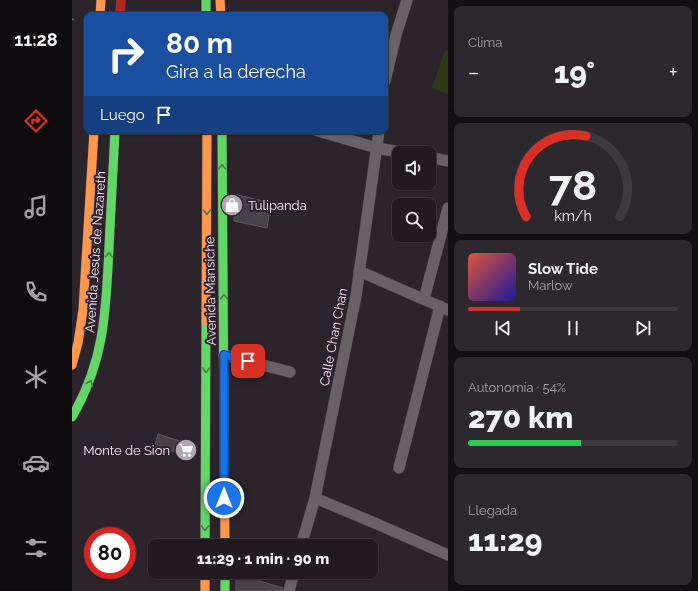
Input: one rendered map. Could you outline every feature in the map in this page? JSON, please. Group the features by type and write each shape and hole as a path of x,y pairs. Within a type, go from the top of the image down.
{"main road":[{"path":"100,12 101,0"},
{"path":"120,12 121,0"},
{"path":"206,0 206,12"},
{"path":"220,0 221,12"},
{"name":"Avenida Jesús de Nazareth","path":"72,366 84,310 94,134"},
{"name":"Avenida Jesús de Nazareth","path":"72,417 78,408 92,378 101,346 106,316 115,134"},
{"name":"Avenida Mansiche","path":"207,134 207,324 215,498 224,539"},
{"name":"Avenida Mansiche","path":"206,539 215,498 224,355 222,134"},
{"path":"207,324 224,325"},
{"path":"205,579 205,591"},
{"path":"225,579 225,591"}],"street":[{"path":"388,68 396,35 407,0"},
{"path":"328,134 377,148 392,151"},
{"name":"Calle Chan Chan","path":"303,539 314,498 356,296 379,134"},
{"path":"436,159 448,161"},
{"path":"424,299 445,231 448,208"},
{"path":"359,271 444,308 399,468"},
{"path":"224,355 290,372"},
{"path":"314,498 448,555"},
{"path":"289,591 292,579"}],"path":[{"path":"72,20 76,21"}],"green space":[{"path":"445,50 448,51 448,94 432,88"}],"building":[{"path":"234,194 271,203 267,228 234,221"},
{"path":"158,434 189,444 189,456 155,446"},
{"path":"236,579 253,579 283,588 282,591 236,591"}],"traffic: fast":[{"path":"206,0 206,12"},
{"path":"72,417 83,396 91,375 102,334 107,292 115,134"},
{"path":"222,134 224,418"},
{"path":"205,539 206,321"},
{"path":"225,579 225,591"}],"traffic: slow":[{"path":"100,12 101,0"},
{"path":"220,0 221,12"},
{"path":"72,365 78,343 83,310 94,134"},
{"path":"206,321 207,134"},
{"path":"224,418 225,539"},
{"path":"205,579 205,591"}],"traffic: jam":[{"path":"120,12 121,0"}],"place":[{"name":"Tulipanda","path":"232,205"},
{"name":"Monte de Sion","path":"186,450"}],"route":[{"path":"224,498 224,355 248,361"}]}
